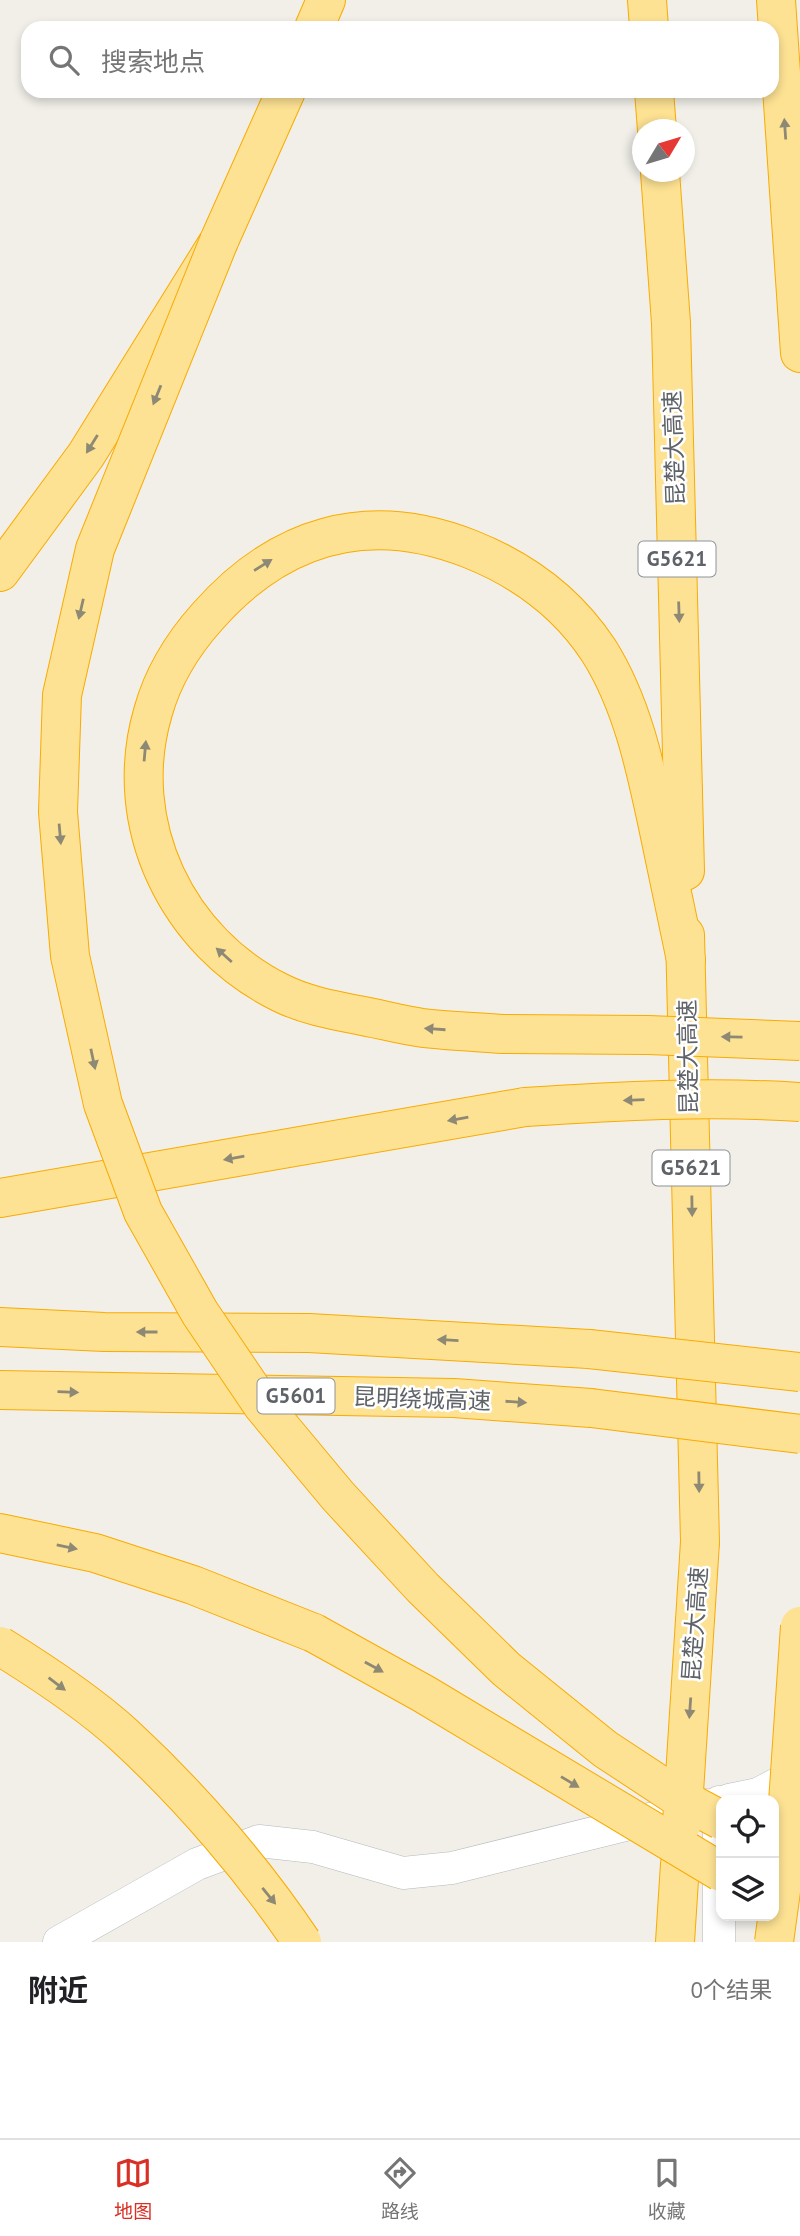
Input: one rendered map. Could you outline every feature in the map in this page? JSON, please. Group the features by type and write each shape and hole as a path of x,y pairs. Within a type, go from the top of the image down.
{"highway":[{"path":"317,21 326,0"},
{"path":"647,0 648,21"},
{"path":"776,0 778,21"},
{"path":"779,42 800,353"},
{"path":"283,98 219,241 95,549 62,695 58,812 71,956 103,1104 143,1212 200,1313 263,1406 338,1496 423,1588 506,1668 605,1749 678,1797 716,1805"},
{"path":"655,98 656,119"},
{"name":"昆楚大高速","path":"661,182 671,323 668,796 686,960 700,1542 675,1942"},
{"path":"0,572 86,454 219,241"},
{"path":"668,796 599,651 575,618 549,592 519,571 444,539 406,532 357,531 302,545 252,573 230,592 192,634 163,684 148,730 144,768 144,797 149,828 170,888 207,940 256,980 284,995 314,1006 421,1028 503,1034 648,1035 800,1041"},
{"path":"0,1198 525,1107 636,1100 754,1099 800,1102"},
{"path":"0,1326 104,1332 309,1333 589,1349 800,1372"},
{"name":"昆明绕城高速","path":"0,1390 454,1398 591,1408 800,1434"},
{"path":"0,1533 107,1557 193,1585 314,1633 424,1694 716,1869"},
{"path":"774,1942 783,1876 800,1626"},
{"path":"0,1646 39,1670 125,1735 207,1820 283,1914 302,1942"},
{"path":"779,1849 800,1859"},
{"path":"779,1900 800,1910"}],"street":[{"path":"755,1795 800,1772"},
{"path":"59,1942 197,1864 258,1840 313,1847 403,1873 452,1868 662,1814 716,1807"},
{"path":"719,1942 721,1858"}]}
